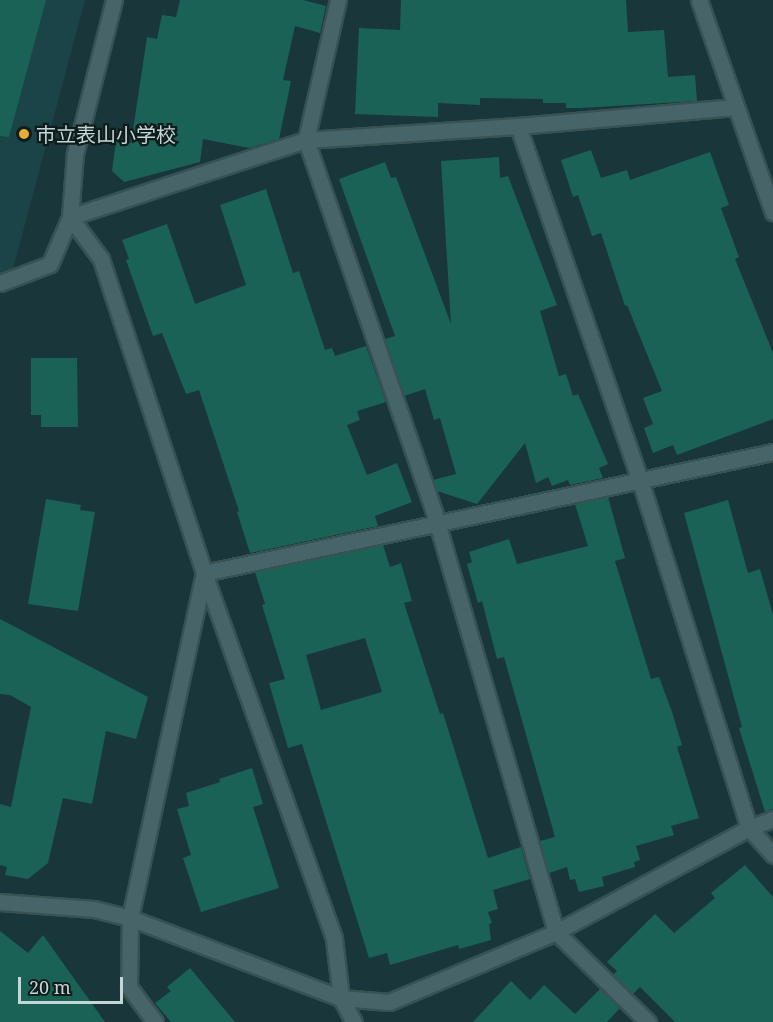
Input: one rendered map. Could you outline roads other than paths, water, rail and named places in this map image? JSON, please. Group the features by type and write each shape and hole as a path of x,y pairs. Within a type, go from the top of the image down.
{"street":[{"path":"0,283 50,264 70,217 75,154 114,0"},
{"path":"338,0 306,140 437,523 556,932 648,1022"},
{"path":"699,0 773,213"},
{"path":"70,217 306,140 518,126 735,107"},
{"path":"518,126 640,480 749,828 773,855"},
{"path":"70,217 101,260 204,573 334,939 341,998 354,1022"},
{"path":"204,573 773,452"},
{"path":"155,1022 129,987 130,918 204,573"},
{"path":"0,902 94,909 130,918 341,998 388,1002 556,932 749,828 773,819"}],"place":[{"name":"市立表山小学校","path":"24,134"}]}
